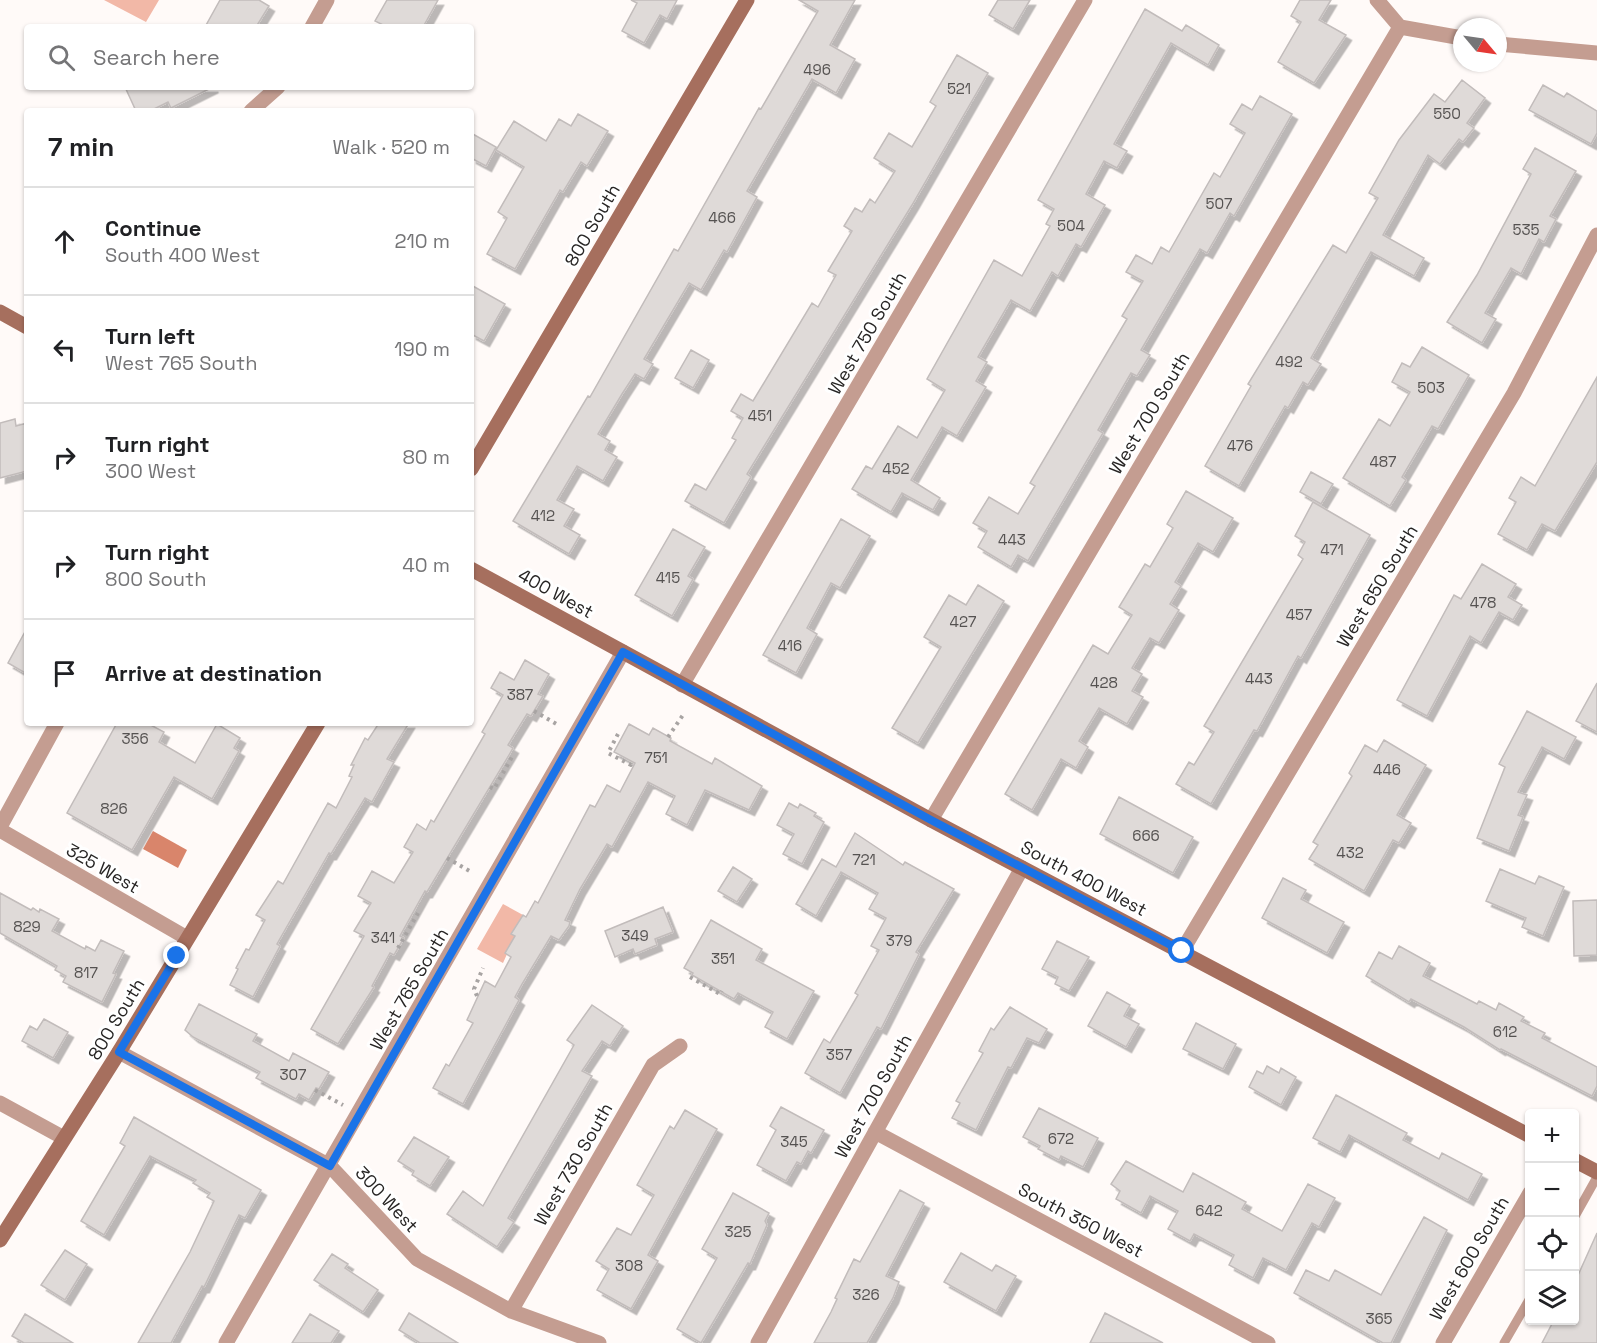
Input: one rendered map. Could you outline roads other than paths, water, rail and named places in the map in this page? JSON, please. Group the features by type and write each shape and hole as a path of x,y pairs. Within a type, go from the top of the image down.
{"main road":[{"name":"800 South","path":"474,464 747,0"},
{"path":"0,312 24,325"},
{"name":"400 West","path":"474,571 623,652"},
{"name":"South 400 West","path":"623,652 931,820 1525,1133"},
{"name":"800 South","path":"0,1240 119,1052 316,726"},
{"path":"1579,1162 1597,1172"}],"street":[{"path":"314,24 327,0"},
{"name":"West 750 South","path":"682,685 1085,0"},
{"path":"1377,0 1400,27 1453,36"},
{"name":"West 700 South","path":"931,820 1400,27"},
{"path":"1507,45 1597,53"},
{"path":"254,108 275,90"},
{"name":"West 650 South","path":"1182,951 1514,393 1597,235"},
{"name":"West 765 South","path":"226,1343 330,1166 623,652"},
{"path":"0,829 55,726"},
{"name":"325 West","path":"0,829 187,938"},
{"name":"West 700 South","path":"758,1343 1022,868"},
{"name":"West 730 South","path":"510,1311 653,1065 680,1046"},
{"name":"300 West","path":"119,1052 330,1166 417,1259 510,1311 600,1343"},
{"path":"0,1103 64,1138"},
{"name":"South 350 West","path":"875,1132 1268,1343"},
{"name":"West 600 South","path":"1443,1343 1525,1202"}],"lane":[{"path":"1576,1217 1597,1177"},
{"path":"1504,1343 1525,1307"}]}
